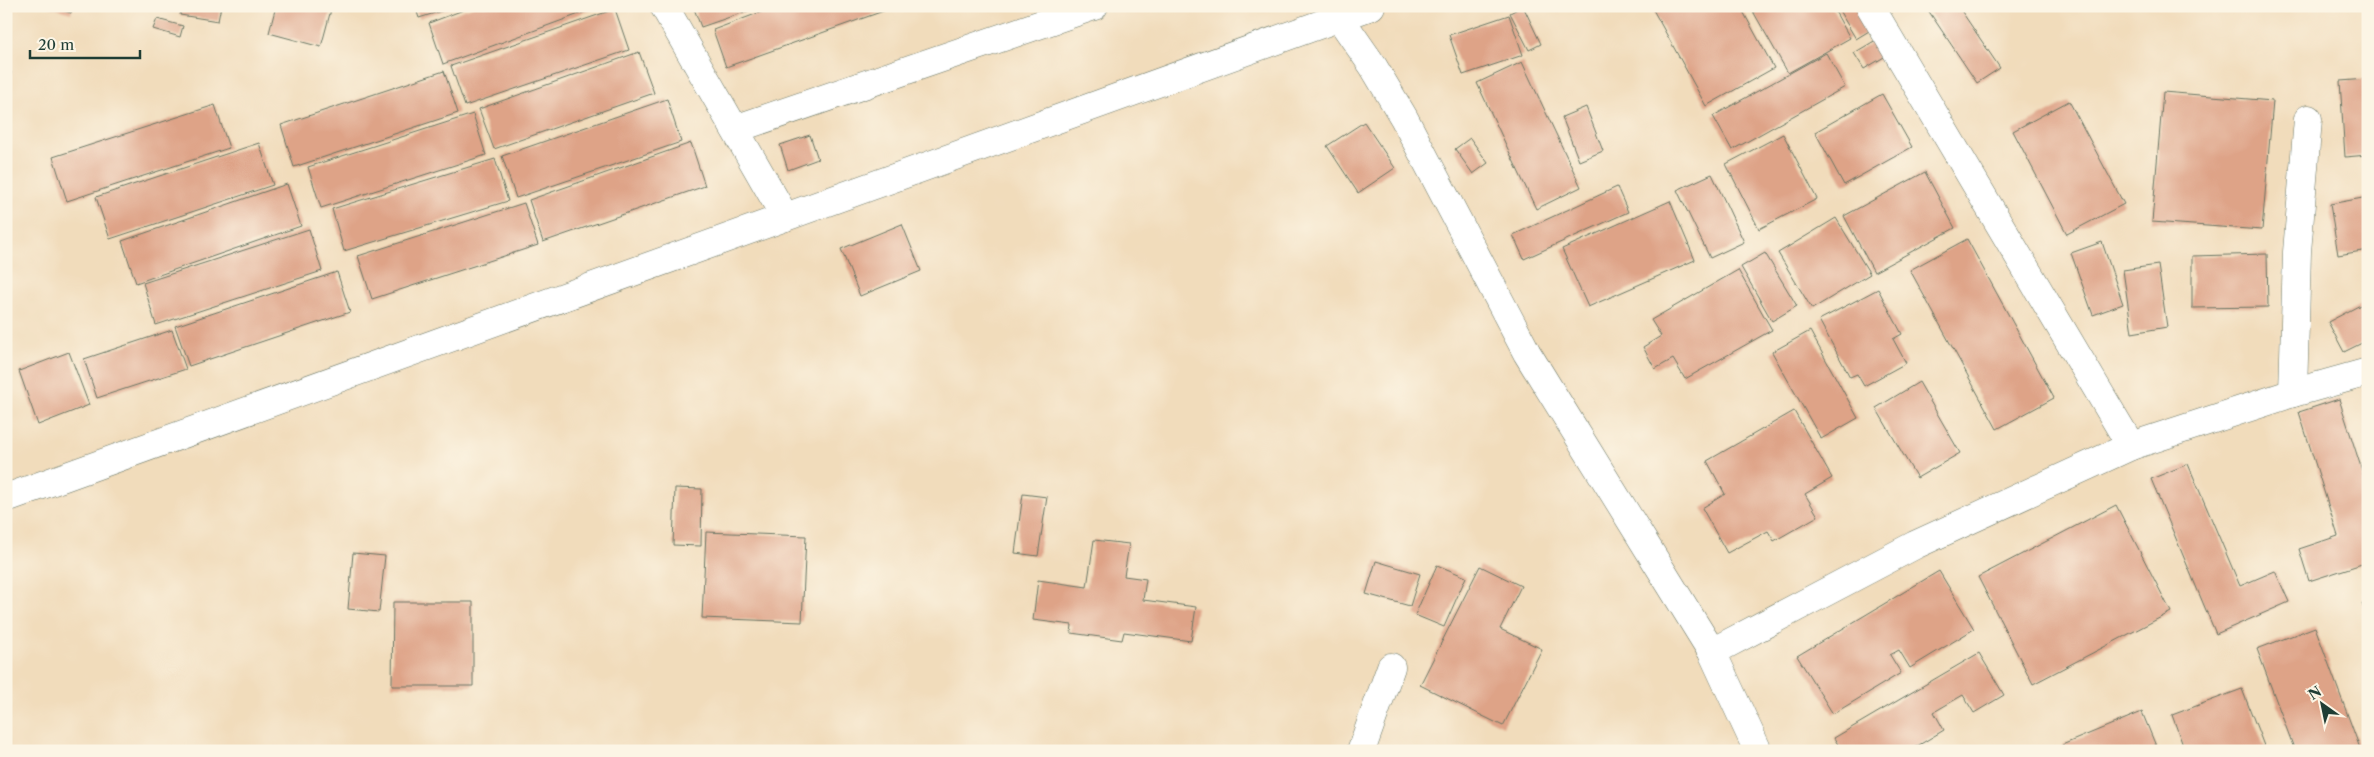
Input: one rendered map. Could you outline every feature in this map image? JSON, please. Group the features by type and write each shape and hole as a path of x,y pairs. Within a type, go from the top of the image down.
{"street":[{"path":"664,6 785,217"},
{"path":"734,129 1094,6"},
{"path":"6,498 1371,6"},
{"path":"1870,6 2131,446"},
{"path":"1339,17 1373,66 1404,118 1527,353 1712,652 1758,751"},
{"path":"2293,393 2297,252 2308,119"},
{"path":"1712,652 1915,546 2131,446 2293,393 2368,372"},
{"path":"1361,751 1391,667"}],"building":[{"path":"48,6 73,6 71,13"},
{"path":"182,6 221,6 218,21 180,15"},
{"path":"276,6 332,6 321,47 269,33"},
{"path":"415,6 454,6 454,7 419,18"},
{"path":"474,6 601,6 443,64 429,23"},
{"path":"693,6 759,6 759,7 701,27"},
{"path":"777,6 888,6 889,9 726,67 713,30"},
{"path":"1523,6 1541,44 1529,50 1510,13"},
{"path":"1651,6 1740,6 1774,68 1706,106"},
{"path":"1750,6 1832,6 1850,38 1788,73"},
{"path":"1861,6 1874,28 1856,39 1837,7"},
{"path":"1933,6 1958,6 2000,68 1977,83 1928,10"},
{"path":"615,9 629,50 465,106 451,66"},
{"path":"1509,15 1523,55 1463,75 1449,35"},
{"path":"157,19 183,26 180,37 153,29"},
{"path":"1881,37 1891,53 1864,69 1854,53"},
{"path":"639,52 654,93 494,149 479,109"},
{"path":"1826,53 1845,87 1732,150 1713,116"},
{"path":"1522,62 1581,187 1536,209 1477,83"},
{"path":"6,71 11,72 7,96 6,96"},
{"path":"444,71 458,113 294,167 281,125"},
{"path":"2368,79 2368,155 2345,157 2340,81"},
{"path":"2163,92 2273,101 2262,230 2152,222"},
{"path":"1882,94 1912,147 1844,185 1815,132"},
{"path":"667,99 681,142 516,198 502,156"},
{"path":"2069,101 2124,204 2067,234 2013,131"},
{"path":"215,105 229,148 67,201 53,157"},
{"path":"1586,107 1603,151 1579,161 1562,117"},
{"path":"473,114 486,155 321,208 308,167"},
{"path":"1364,122 1395,168 1358,193 1327,146"},
{"path":"1783,134 1817,199 1759,229 1726,164"},
{"path":"810,135 818,159 788,170 780,145"},
{"path":"1470,138 1488,163 1473,174 1455,149"},
{"path":"259,143 273,185 110,239 96,197"},
{"path":"691,143 705,186 543,242 529,200"},
{"path":"495,159 508,201 344,251 332,209"},
{"path":"1925,172 1955,228 1874,272 1844,216"},
{"path":"1712,174 1744,242 1710,258 1677,190"},
{"path":"287,184 301,226 136,283 122,241"},
{"path":"1617,187 1628,212 1524,259 1513,235"},
{"path":"2368,197 2368,250 2338,255 2330,204"},
{"path":"1670,201 1695,260 1588,307 1562,249"},
{"path":"524,203 538,245 372,299 358,256"},
{"path":"1836,218 1870,274 1812,309 1778,253"},
{"path":"902,224 921,271 860,296 841,249"},
{"path":"309,229 322,271 156,325 143,283"},
{"path":"1967,239 2054,398 1997,429 1910,270"},
{"path":"2102,242 2123,304 2093,315 2071,253"},
{"path":"1765,253 1797,306 1772,321 1741,267"},
{"path":"2267,254 2268,307 2192,308 2192,256"},
{"path":"2158,265 2167,327 2132,333 2123,270"},
{"path":"1738,270 1772,330 1685,379 1673,359 1655,369 1643,347 1661,336 1651,320"},
{"path":"337,272 350,312 189,366 175,326"},
{"path":"1878,289 1902,334 1893,339 1906,363 1864,386 1857,374 1850,377 1819,320"},
{"path":"2368,301 2368,340 2344,352 2328,322"},
{"path":"172,330 186,369 97,398 84,359"},
{"path":"1810,331 1858,418 1821,439 1772,352"},
{"path":"69,352 89,405 38,425 19,371"},
{"path":"1919,382 1960,453 1917,478 1876,408"},
{"path":"2339,399 2368,489 2368,562 2309,581 2299,549 2338,536 2299,412"},
{"path":"1794,411 1832,478 1805,494 1818,516 1774,541 1768,531 1727,553 1702,508 1725,494 1707,461"},
{"path":"2188,464 2240,586 2275,571 2289,602 2216,634 2151,479"},
{"path":"675,488 702,489 701,546 673,545"},
{"path":"1023,494 1047,497 1038,556 1015,553"},
{"path":"2116,505 2171,612 2033,684 1978,577"},
{"path":"706,532 806,536 802,622 702,618"},
{"path":"1094,540 1129,544 1124,576 1146,579 1143,600 1196,607 1191,641 1124,632 1122,640 1071,633 1072,625 1033,620 1038,580 1087,587"},
{"path":"353,553 385,556 379,612 348,609"},
{"path":"1376,561 1420,574 1410,606 1366,594"},
{"path":"1437,565 1466,577 1444,627 1415,615"},
{"path":"1480,566 1521,586 1500,629 1542,649 1503,726 1420,685"},
{"path":"1939,571 1974,629 1910,668 1899,650 1890,655 1901,673 1833,714 1797,656"},
{"path":"393,602 473,602 473,686 392,686"},
{"path":"2368,603 2368,619 2362,604"},
{"path":"2315,627 2361,751 2295,751 2257,649"},
{"path":"1979,653 2004,695 1974,713 1963,695 1934,712 1944,730 1909,751 1842,751 1834,738"},
{"path":"2242,689 2266,751 2185,751 2172,715"},
{"path":"2142,712 2158,751 2064,751 2062,745"}]}
